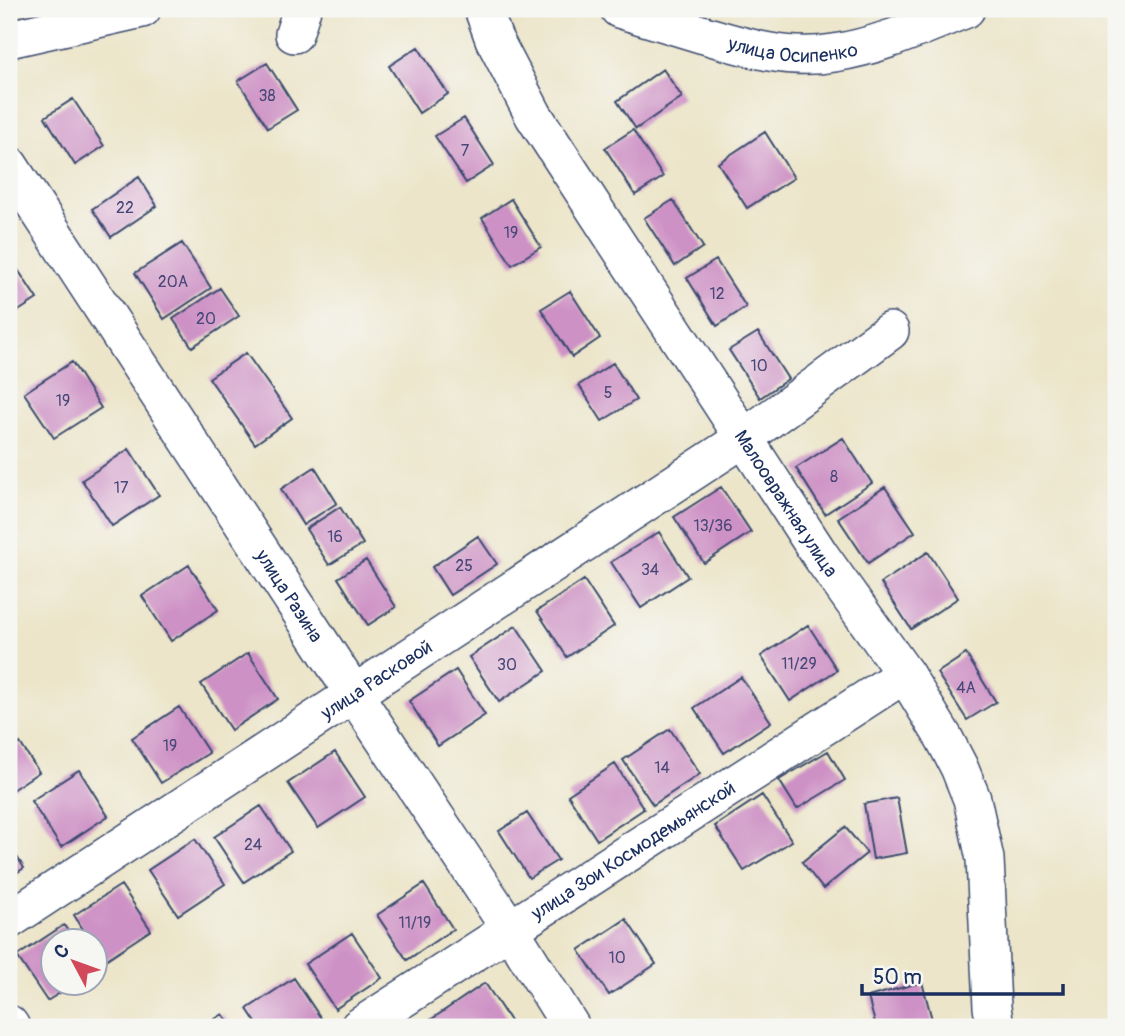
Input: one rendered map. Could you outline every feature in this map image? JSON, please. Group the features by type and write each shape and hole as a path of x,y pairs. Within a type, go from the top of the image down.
{"street":[{"path":"9,39 142,9"},
{"name":"Малоовражная улица","path":"483,9 494,39 534,116 820,555 926,706 959,767 972,799 985,859 995,1027"},
{"name":"улица Осипенко","path":"619,9 739,46 771,53 804,55 832,54 861,47 898,36 967,9"},
{"name":"улица Разина","path":"15,189 510,929 571,1027"},
{"name":"улица Расковой","path":"9,920 744,438 890,331"},
{"name":"улица Зои Космодемьянской","path":"359,1027 905,674"}],"building":[{"path":"418,47 448,94 419,113 389,66"},
{"path":"267,63 297,110 268,128 238,81"},
{"path":"663,69 682,97 636,129 617,101"},
{"path":"73,99 104,146 75,165 45,117"},
{"path":"464,118 494,165 466,183 435,136"},
{"path":"633,130 663,177 635,195 605,148"},
{"path":"765,132 794,178 747,208 718,163"},
{"path":"139,177 157,206 111,237 92,209"},
{"path":"511,199 541,247 512,265 482,218"},
{"path":"673,200 703,247 675,266 644,218"},
{"path":"182,243 211,288 164,319 135,273"},
{"path":"9,256 37,299 9,317"},
{"path":"716,260 746,307 717,326 687,278"},
{"path":"220,288 239,316 192,347 173,319"},
{"path":"570,291 600,338 572,357 541,309"},
{"path":"758,332 788,379 760,398 729,350"},
{"path":"246,353 292,418 255,444 209,378"},
{"path":"72,362 101,408 54,438 24,393"},
{"path":"613,363 636,400 602,421 579,385"},
{"path":"843,438 872,483 825,514 796,468"},
{"path":"129,449 159,495 112,526 82,480"},
{"path":"315,467 337,503 303,525 281,489"},
{"path":"721,487 751,532 704,563 674,517"},
{"path":"885,487 915,532 868,563 838,518"},
{"path":"340,507 363,544 329,565 306,529"},
{"path":"659,532 688,577 641,608 611,562"},
{"path":"478,536 497,564 450,595 432,567"},
{"path":"928,552 958,598 911,629 881,583"},
{"path":"366,560 396,607 368,625 338,578"},
{"path":"189,565 218,610 171,641 142,596"},
{"path":"584,580 614,626 567,657 537,611"},
{"path":"808,625 837,670 790,701 761,656"},
{"path":"516,626 546,671 499,702 469,657"},
{"path":"248,653 278,699 231,730 201,684"},
{"path":"966,654 996,702 967,720 937,673"},
{"path":"456,670 485,715 438,746 409,701"},
{"path":"741,677 771,722 724,753 694,708"},
{"path":"179,707 209,753 161,783 132,738"},
{"path":"670,729 700,774 653,805 623,760"},
{"path":"20,743 39,772 9,792 9,751"},
{"path":"828,751 845,780 797,809 779,780"},
{"path":"335,752 365,797 318,828 288,783"},
{"path":"615,764 644,809 597,840 568,795"},
{"path":"79,770 108,816 61,847 31,801"},
{"path":"762,795 792,841 744,871 715,826"},
{"path":"897,798 907,853 873,859 864,804"},
{"path":"261,806 291,851 244,882 214,837"},
{"path":"527,813 558,860 529,878 499,831"},
{"path":"845,827 867,853 823,889 802,862"},
{"path":"195,839 225,884 178,915 148,870"},
{"path":"9,844 24,868 9,878"},
{"path":"424,884 453,929 407,960 377,915"},
{"path":"121,885 151,930 108,958 108,928 82,928 74,915"},
{"path":"626,919 656,964 609,995 579,950"},
{"path":"352,933 382,978 335,1009 305,964"},
{"path":"38,942 38,988 17,956"},
{"path":"294,978 324,1023 317,1027 259,1027 247,1009"},
{"path":"922,982 934,1027 876,1027 868,997"},
{"path":"485,983 514,1027 469,1027 466,1023 459,1027 429,1027 426,1023"},
{"path":"223,1014 232,1027 202,1027"}]}
